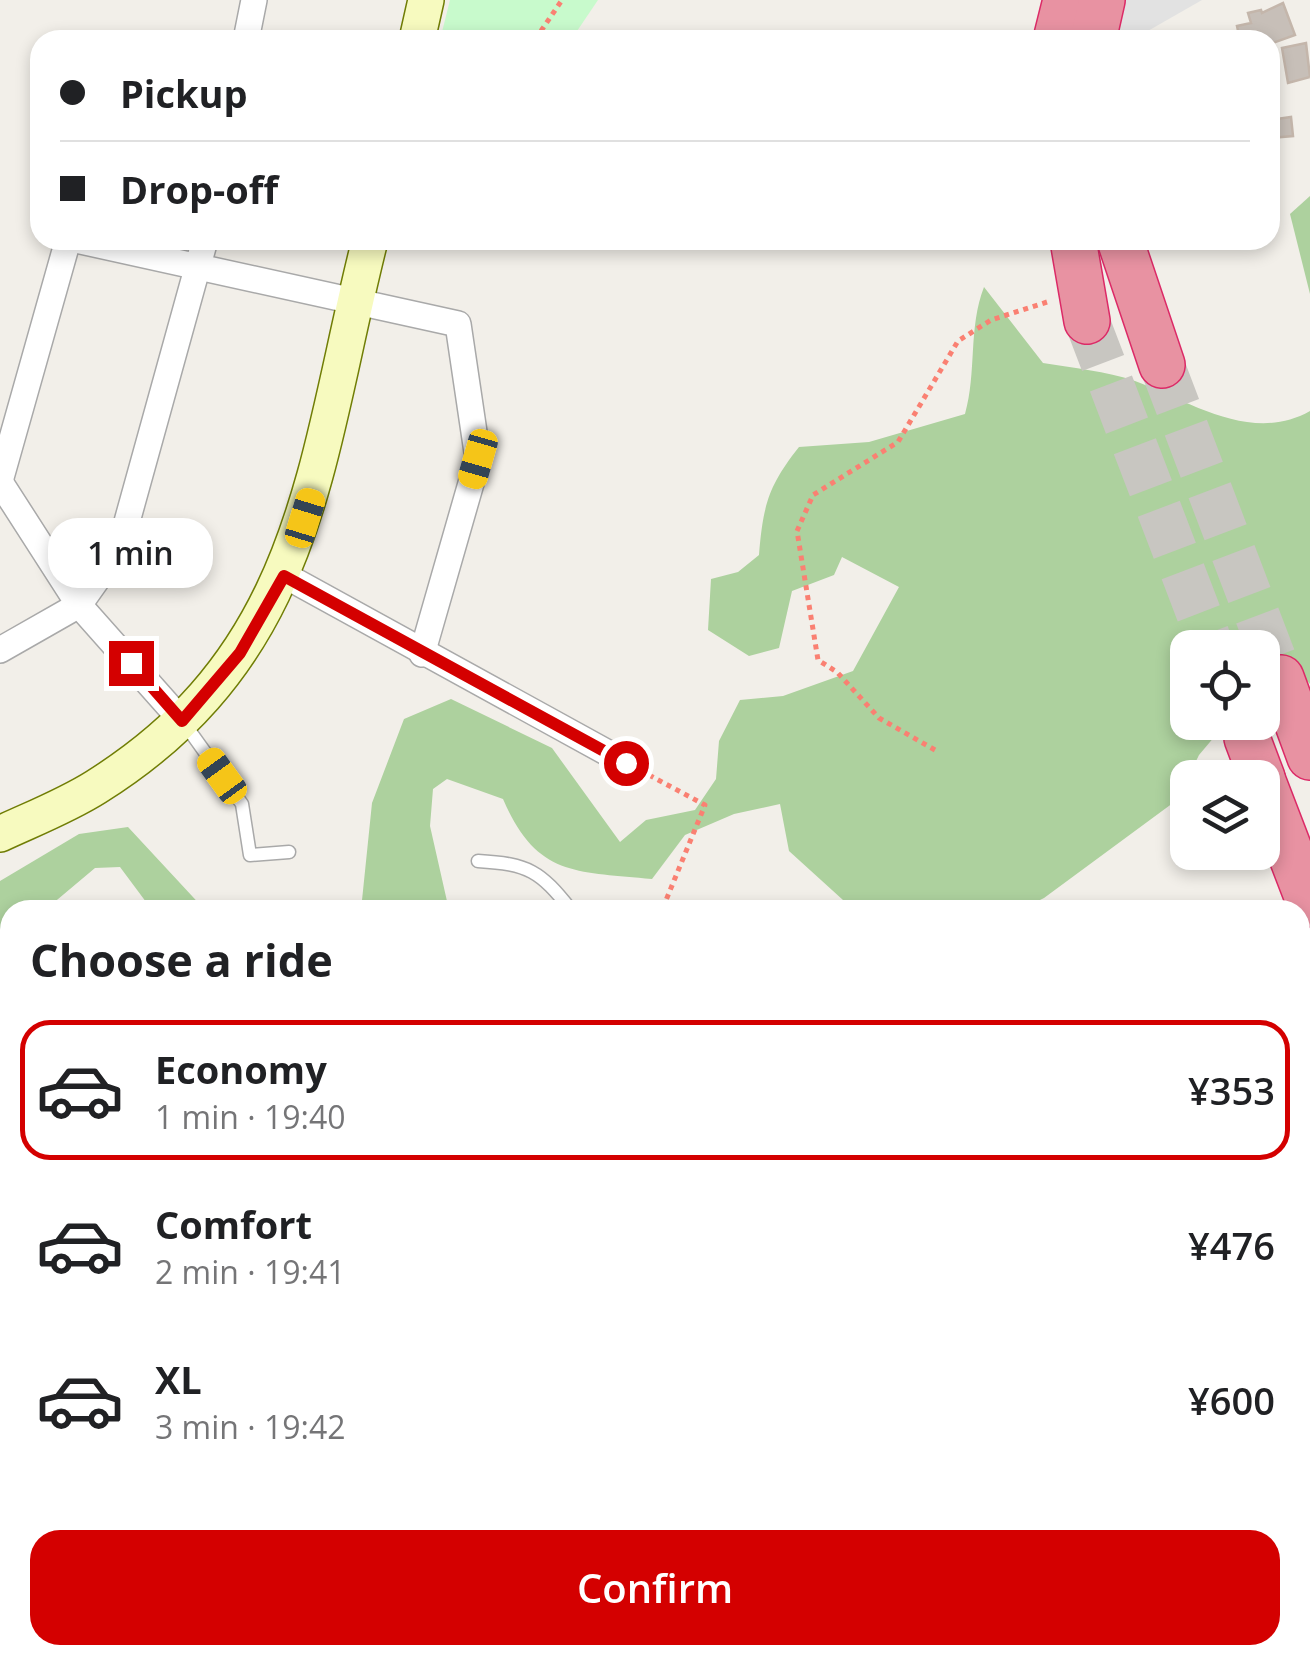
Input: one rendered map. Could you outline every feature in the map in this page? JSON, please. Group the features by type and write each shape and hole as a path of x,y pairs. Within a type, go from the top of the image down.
{"highway":[{"path":"1058,30 1066,0"},
{"path":"1095,30 1102,0"},
{"path":"1075,250 1087,322"},
{"path":"1123,250 1162,365"},
{"path":"1281,678 1310,758"},
{"path":"1280,810 1301,851 1309,900"}],"street":[{"path":"248,30 254,0"},
{"path":"419,30 426,0"},
{"path":"69,250 0,482 79,606 182,721"},
{"path":"119,250 458,324 478,459 422,654"},
{"path":"0,650 79,606 120,548 204,250"},
{"path":"0,834 93,789 182,721 240,653 284,576 311,496 367,250"},
{"path":"284,576 626,763"}],"lane":[{"path":"182,721 242,804 250,856 290,852"},
{"path":"478,861 512,863 549,880 564,900"}],"path":[{"path":"542,30 562,0"},
{"path":"935,750 879,718 836,672 818,660 797,531 813,494 898,442 958,341 990,320 1048,302"},
{"path":"626,763 705,805 666,900"}],"green space":[{"path":"450,0 598,0 578,30 442,30"},
{"path":"1310,196 1310,294 1290,214"},
{"path":"984,287 1043,363 1135,381 1244,422 1288,420 1310,411 1310,684 1294,667 1280,669 1280,630 1170,630 1170,740 1212,740 1197,760 1170,760 1170,805 1040,900 843,900 789,851 780,804 734,814 685,835 652,879 581,871 545,857 530,844 503,799 447,779 433,789 430,826 447,900 362,900 372,803 404,719 451,699 552,748 620,842 646,820 695,810 716,779 719,741 740,700 783,696 853,671 899,587 842,557 834,575 792,591 779,648 749,656 708,630 711,579 738,572 759,555 769,497 799,447 869,442 965,414 976,318"},
{"path":"128,827 196,900 145,900 120,867 95,868 57,900 0,900 0,881 79,834"}],"shaded area":[{"path":"1121,0 1202,0 1150,30 1114,30"}],"building":[{"path":"1283,3 1295,35 1280,40 1280,30 1238,30 1237,26 1251,23 1248,13 1262,13"},
{"path":"1306,43 1310,77 1288,83 1282,48"},
{"path":"1291,117 1293,136 1280,137 1280,119"}],"tunnel":[{"path":"1087,321 1205,630"},
{"path":"1162,365 1281,678"}],"route":[{"path":"131,663 182,721 240,653 284,576 626,763"}]}
